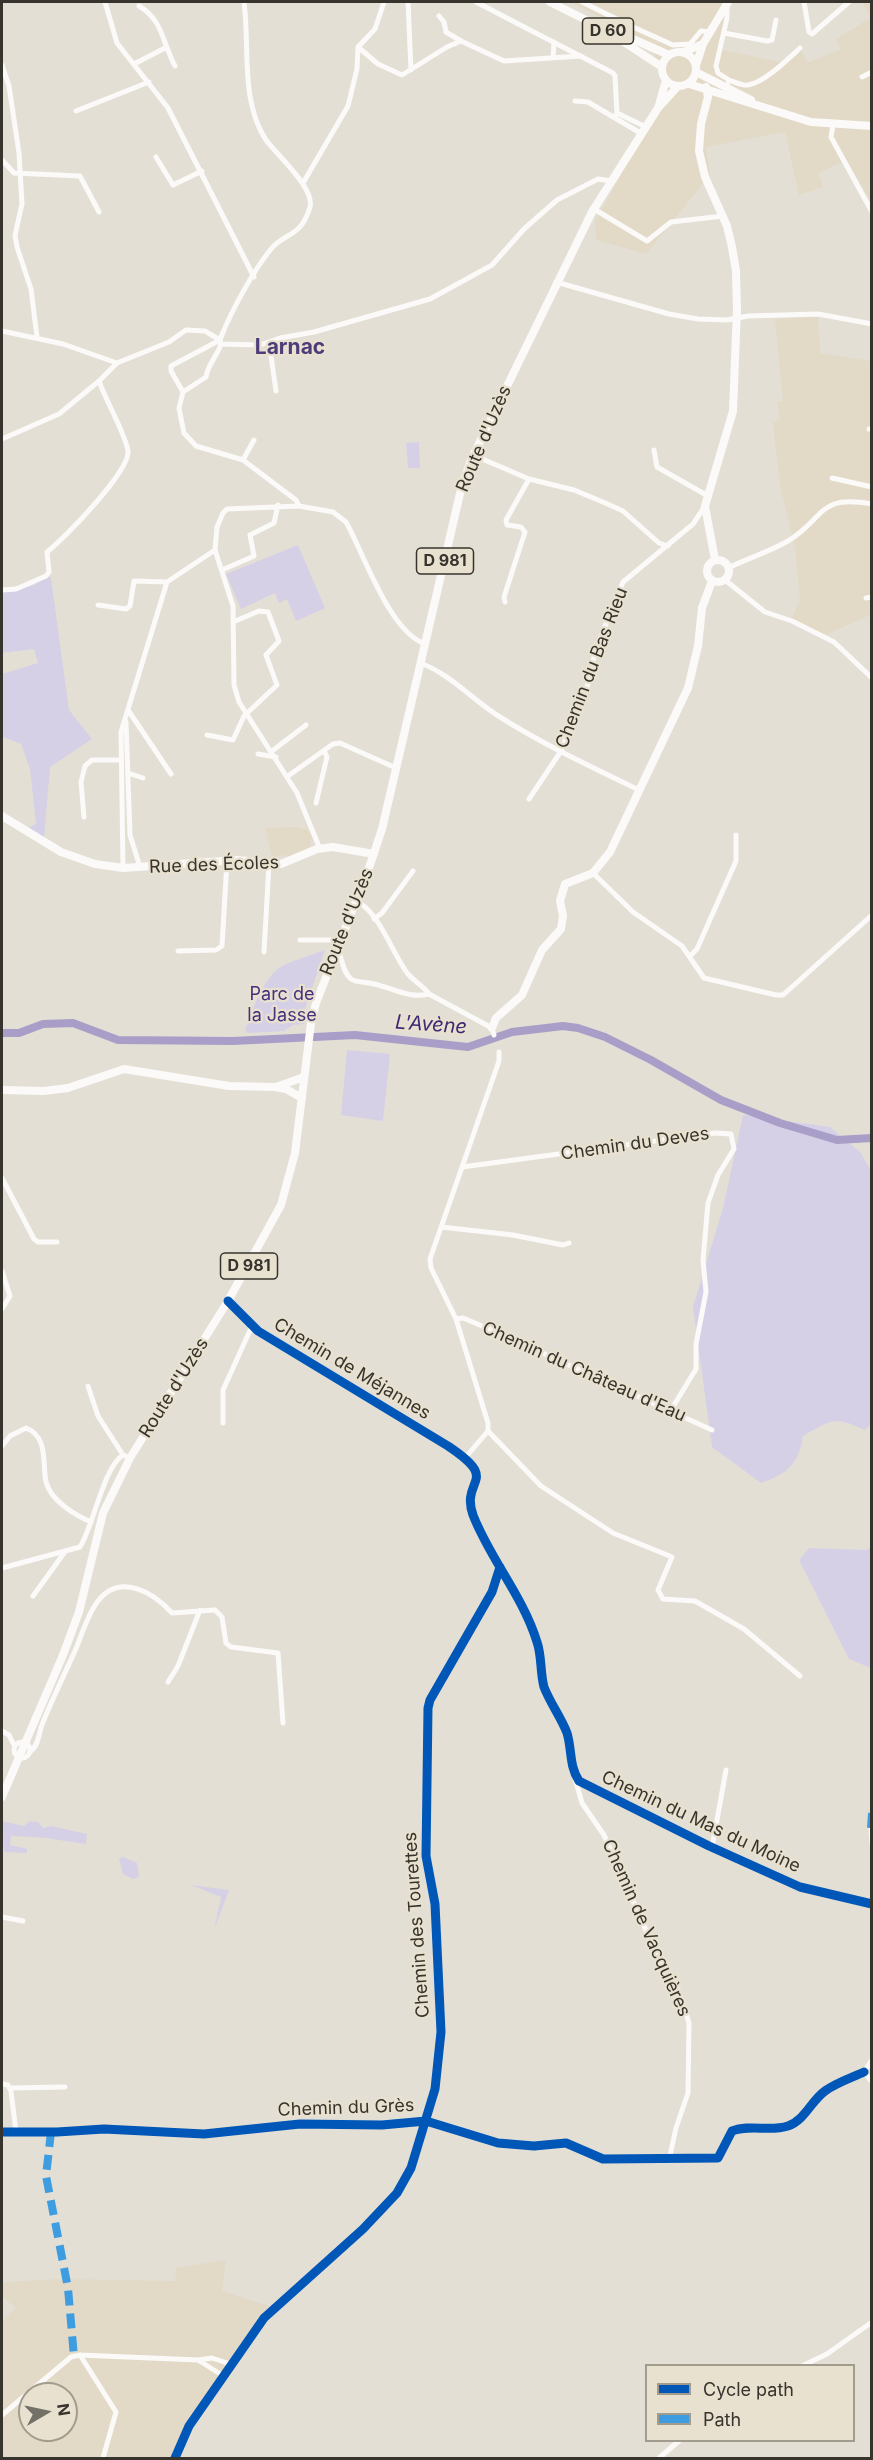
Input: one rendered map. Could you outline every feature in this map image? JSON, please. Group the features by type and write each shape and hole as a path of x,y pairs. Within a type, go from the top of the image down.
{"main road":[{"name":"D 60","path":"550,2 604,29 662,67"},
{"name":"D 60","path":"561,2 628,37 669,55"},
{"path":"723,91 696,68 691,57 683,52 669,55 662,67 666,80 678,86 689,84 723,91 784,115 833,125 872,126"},
{"path":"689,84 696,68"},
{"name":"Route d'Uzès","path":"658,108 666,80"},
{"name":"Route d'Uzès","path":"2,1797 79,1611 103,1513 127,1457 228,1301 271,1228 284,1198 292,1171 311,1023 328,965 374,854 462,485 473,455 556,282 594,209 658,108 678,86"}],"street":[{"path":"105,2 117,43 168,108 254,277"},
{"path":"244,2 254,114 266,139 303,183 310,199 310,206 299,229 272,247 208,365 206,377 183,392 178,408 184,433 196,446 243,460 296,500 299,506"},
{"path":"303,183 348,106 355,81 358,47 375,29 384,2"},
{"path":"408,2 411,70"},
{"path":"476,2 582,56 615,76 616,115"},
{"path":"582,2 673,45 690,44 701,31 710,32"},
{"path":"804,2 809,32 812,34 849,2"},
{"path":"696,68 703,44 727,4"},
{"path":"727,4 724,33 716,66 718,73 729,80 745,86 752,84 778,68 800,48"},
{"path":"139,6 153,14 165,48 175,66"},
{"path":"439,16 444,22 447,47"},
{"path":"724,33 768,41 772,40 776,20"},
{"path":"628,37 633,27"},
{"path":"446,32 504,61 582,56"},
{"path":"358,47 378,64 402,75 461,41"},
{"path":"554,42 554,58"},
{"path":"683,52 703,44"},
{"path":"134,64 165,48"},
{"path":"410,56 422,63"},
{"path":"2,65 9,86 20,174 22,204 15,235 31,289 37,337"},
{"path":"862,77 872,72"},
{"path":"706,105 723,91 729,80"},
{"path":"76,111 149,82"},
{"path":"706,87 706,105 701,124 699,151 705,177 723,216 735,260 737,318 733,411 705,507 715,560"},
{"path":"575,101 585,101 644,130"},
{"path":"833,125 831,137 872,212"},
{"path":"156,157 173,185 202,171"},
{"path":"2,160 14,173 80,176 99,212"},
{"path":"183,392 171,371 171,366 220,342 260,345 430,299 492,265 524,229 557,200 598,178 612,181"},
{"path":"594,209 647,241 671,222 723,216"},
{"path":"556,282 669,314 698,319 818,314 872,324"},
{"path":"2,439 59,414 117,363 169,342 186,330 205,331 220,342"},
{"path":"2,331 23,337 37,337 117,363"},
{"path":"276,391 271,356 280,338"},
{"path":"2,590 16,589 46,576 49,572 47,552 77,525 126,463 126,445 99,381"},
{"path":"243,460 254,440"},
{"path":"654,450 657,467 708,496"},
{"path":"473,455 529,479 574,490 603,502 623,512 659,543 668,546"},
{"path":"832,478 872,487"},
{"path":"505,602 504,597 525,532 521,527 507,525 506,520 529,479"},
{"path":"728,567 788,541 832,504 845,501 872,504"},
{"path":"320,849 288,776 238,702 234,685 231,598 215,550 217,527 223,513 227,509 278,505 333,512 346,522 393,611 414,639 425,644"},
{"path":"222,570 254,556 250,535 274,523 278,505"},
{"name":"Chemin du Bas Rieu","path":"529,799 561,751 587,688 595,651 623,582 693,524 705,507"},
{"path":"98,605 126,609 130,606 134,581 167,582 215,550"},
{"path":"712,581 706,572 708,565 715,560 721,560 728,567"},
{"path":"725,580 728,567"},
{"path":"712,581 725,580 765,612 792,621 834,642 872,678"},
{"path":"356,901 362,904 374,919 408,974 429,994 493,1031 496,1018 522,995 542,950 561,929 563,916 560,901 565,884 593,873 610,852 688,688 698,646 702,609 712,581"},
{"path":"123,868 121,732 167,582"},
{"path":"207,735 233,740 246,714 275,689 276,681 266,655 277,644 278,637 268,612 259,611 233,622"},
{"path":"420,663 434,669 477,703 515,727 639,790"},
{"path":"128,710 171,774"},
{"path":"126,717 130,835 140,867"},
{"path":"272,751 306,725"},
{"path":"288,776 333,744 340,743 396,768"},
{"path":"316,803 327,757 324,751"},
{"path":"258,754 276,757"},
{"path":"84,817 81,782 84,766 92,760 120,760"},
{"path":"128,773 142,778"},
{"name":"Rue des Écoles","path":"2,816 61,852 96,864 123,868 227,861 287,863 320,849 333,847 374,854"},
{"path":"691,955 697,949 736,861 736,835"},
{"path":"178,951 216,950 222,946 227,861"},
{"path":"264,952 269,864"},
{"path":"374,919 382,913 413,871"},
{"path":"593,873 633,912 691,955 697,971 704,978 783,995 872,915"},
{"path":"300,940 337,944 345,970 354,980 377,984 393,992 422,996 429,994"},
{"path":"328,965 345,970"},
{"path":"499,1052 499,1061 430,1263 456,1319 488,1423 488,1431 465,1458 478,1476 472,1511 538,1644 544,1686 566,1731 574,1773"},
{"path":"2,1090 44,1091 68,1088 124,1069 229,1086 275,1087 286,1089 302,1098"},
{"path":"275,1087 304,1077"},
{"name":"Chemin du Deves","path":"462,1167 715,1133 731,1134 734,1149 718,1175 708,1203 703,1260 706,1292 696,1344 696,1369 671,1410"},
{"path":"2,1178 33,1239 38,1242 57,1242"},
{"path":"441,1227 569,1244"},
{"path":"2,1271 10,1296 2,1309"},
{"name":"Chemin de Méjannes","path":"228,1301 252,1326 465,1458"},
{"name":"Chemin du Château d'Eau","path":"456,1319 463,1318 494,1330 712,1430"},
{"path":"224,1423 223,1390 252,1326"},
{"path":"2,1568 80,1547 117,1459 127,1457 98,1416 88,1386"},
{"path":"2,1446 10,1436 26,1428 30,1430 41,1443 45,1459 46,1483 77,1516 91,1522"},
{"path":"488,1431 542,1486 613,1533 672,1557 658,1590 663,1599 695,1600 744,1629 800,1676"},
{"path":"33,1596 64,1552"},
{"name":"Chemin des Tourettes","path":"175,2458 189,2426 222,2375 264,2318 363,2229 397,2193 411,2168 435,2089 441,2032 435,1904 426,1856 428,1708 430,1700 492,1592 500,1567"},
{"path":"2,1731 9,1735 14,1744 14,1753 19,1757 27,1757 36,1745 38,1733 57,1686 94,1608 105,1594 120,1589 140,1588 152,1594 172,1613 215,1610 222,1617 226,1643 231,1647 278,1653 283,1723"},
{"path":"168,1682 178,1665 200,1610"},
{"path":"14,1744 25,1743 31,1751"},
{"path":"712,1848 726,1770"},
{"name":"Chemin du Mas du Moine","path":"574,1773 579,1781 597,1792 712,1848 800,1887 872,1904"},
{"name":"Chemin de Vacquières","path":"574,1773 582,1803 604,1835 663,1969 678,1990 689,2023 688,2093 676,2128 669,2160"},
{"path":"870,1828 872,1844"},
{"path":"2,1917 23,1921"},
{"path":"872,2060 864,2072 872,2082"},
{"name":"Chemin du Grès","path":"2,2132 104,2128 204,2134 300,2124 382,2125 426,2121 498,2143 534,2146 566,2143 603,2159 718,2158 732,2131 743,2127 787,2126 802,2118 812,2103 827,2089 864,2072"},
{"path":"2,2084 8,2085 9,2088 16,2132"},
{"path":"9,2088 65,2087"},
{"path":"806,2364 827,2354 872,2322"},
{"path":"2,2415 71,2357 80,2355 198,2360 212,2358 230,2364"},
{"path":"80,2355 116,2412 103,2458"},
{"path":"198,2360 222,2375"},
{"path":"659,2458 678,2442"}],"shaded area":[{"path":"571,2 726,2 722,50 785,63 801,49 807,63 841,49 836,39 870,18 862,2 871,2 871,201 846,160 818,173 823,187 799,195 785,132 706,147 710,175 646,254 596,240 595,221 668,92 660,79 653,46"},
{"path":"818,317 820,353 871,361 871,619 870,615 826,635 791,620 800,600 795,548 780,486 773,423 780,420 777,402 783,401 775,319"},
{"path":"297,827 308,830 313,839 310,840 311,847 290,857 283,855 272,858 265,828"},
{"path":"226,2260 222,2291 269,2306 232,2356 181,2434 172,2458 2,2458 2,2321 16,2308 2,2297 5,2282 60,2279 175,2281 176,2268"}],"green space":[{"path":"419,442 420,468 408,468 406,443"},
{"path":"298,545 325,608 296,621 287,599 279,603 275,593 241,609 226,574"},
{"path":"47,575 51,578 69,710 92,739 50,767 44,838 28,828 36,824 30,769 21,744 3,737 2,674 38,663 34,649 2,653 2,592 34,585"},
{"name":"Parc de la Jasse","path":"325,950 305,1009 304,1024 293,1025 284,1031 248,1033 245,1030 251,1013 270,977 284,965"},
{"path":"347,1050 390,1054 383,1121 341,1115"},
{"path":"743,1115 830,1127 860,1152 872,1172 871,1425 864,1430 839,1421 820,1427 803,1436 795,1461 785,1472 761,1483 712,1447 693,1307 723,1208"},
{"path":"871,1547 871,1668 849,1659 799,1560 809,1548 866,1550"},
{"path":"2,1821 24,1826 30,1821 38,1822 43,1828 51,1826 87,1834 86,1844 11,1836 10,1845 27,1849 27,1853 4,1852"},
{"path":"123,1857 137,1863 139,1877 133,1879 123,1874 119,1859"},
{"path":"191,1885 229,1890 214,1930 221,1897"}],"waterway":[{"name":"L'Avène","path":"2,1033 19,1033 43,1024 73,1023 118,1040 233,1041 355,1035 468,1047 512,1032 563,1026 578,1028 605,1037 721,1100 780,1123 837,1140 872,1138"}],"marked path":[{"path":"871,1828 872,1813"},
{"path":"51,2132 46,2176 68,2288 74,2357"}],"cycle path":[{"path":"228,1301 258,1331 448,1446 473,1467 476,1474 470,1503 473,1515 531,1625 539,1647 544,1687 567,1733 574,1769 579,1781 709,1846 800,1887 872,1904"},
{"path":"175,2458 189,2426 264,2318 363,2229 397,2193 411,2168 435,2089 441,2032 435,1904 426,1856 428,1708 430,1700 492,1592 500,1567"},
{"path":"2,2132 104,2129 204,2134 300,2124 382,2125 426,2121 498,2143 534,2146 566,2143 603,2159 718,2158 732,2131 788,2126 799,2119 825,2091 864,2072"}],"district":[{"name":"Larnac","path":"290,348"}]}
